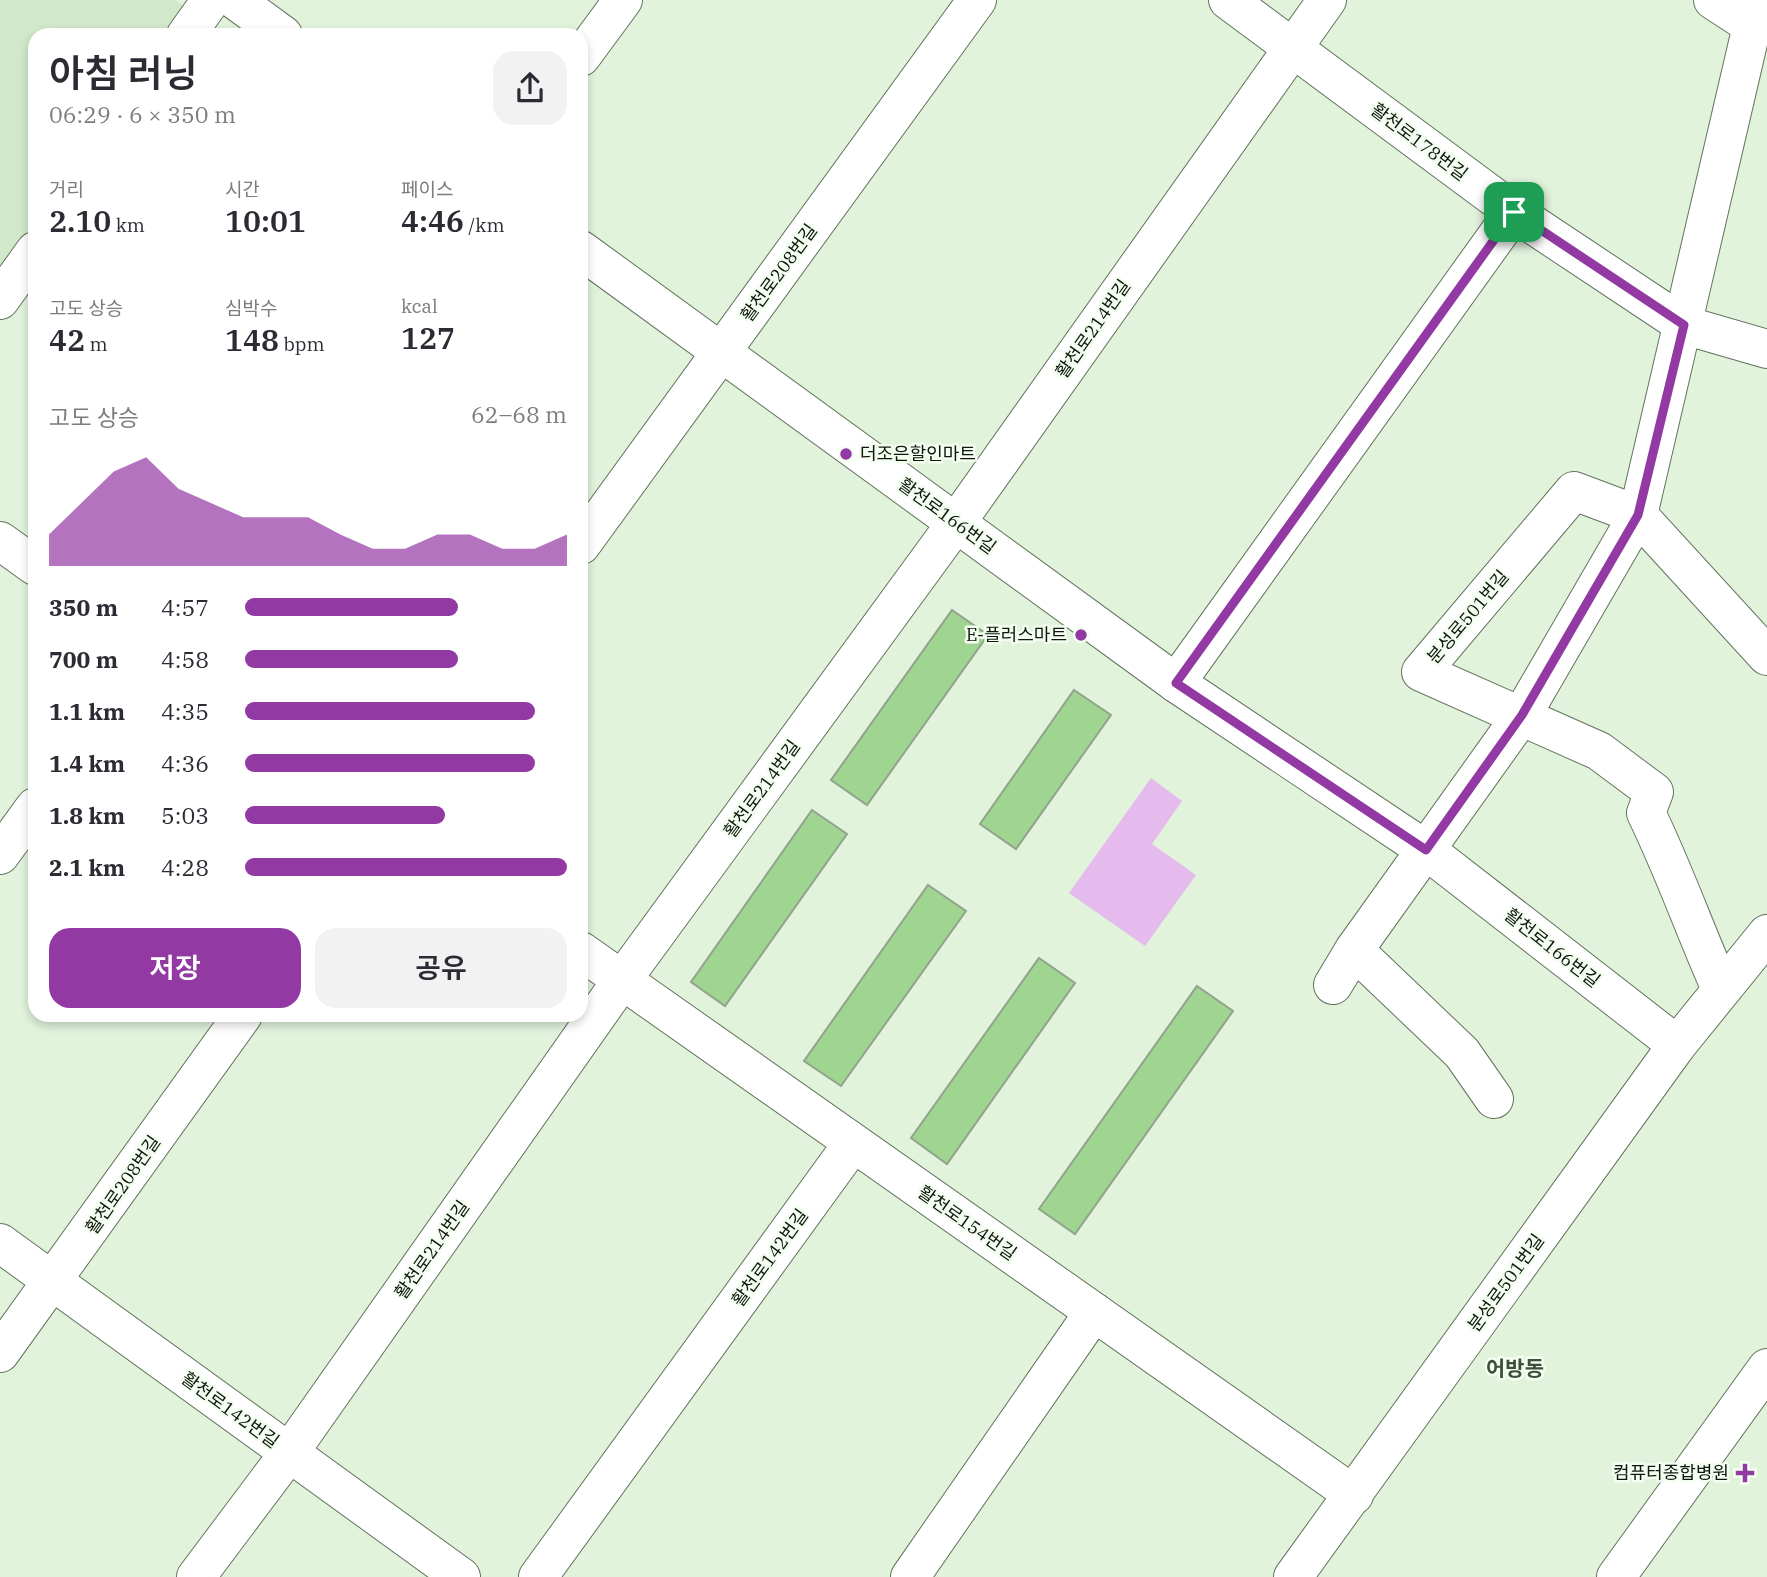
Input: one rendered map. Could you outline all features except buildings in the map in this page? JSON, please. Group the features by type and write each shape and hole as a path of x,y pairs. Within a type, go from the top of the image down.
{"street":[{"path":"191,28 211,0"},
{"path":"234,0 273,28"},
{"path":"588,48 623,0"},
{"name":"활천로208번길","path":"588,535 977,0"},
{"name":"활천로178번길","path":"1228,0 1514,212 1684,325 1767,349"},
{"name":"활천로214번길","path":"196,1577 289,1453 622,980 956,523 1327,0"},
{"path":"1333,985 1354,950 1522,715 1638,515 1755,13 1713,0"},
{"path":"1176,683 1514,212"},
{"name":"활천로166번길","path":"588,255 1176,683 1426,850 1677,1045"},
{"path":"0,300 28,261"},
{"name":"분성로501번길","path":"1721,989 1686,911 1672,867 1646,813 1654,792 1599,751 1421,673 1574,491 1638,515 1767,656"},
{"path":"0,541 28,561"},
{"path":"0,855 28,817"},
{"name":"분성로501번길","path":"1293,1577 1677,1045 1767,934"},
{"path":"1354,950 1462,1053 1494,1099"},
{"name":"활천로154번길","path":"588,956 1354,1495"},
{"name":"활천로208번길","path":"0,1353 54,1282 238,1022"},
{"name":"활천로142번길","path":"538,1577 853,1143"},
{"name":"활천로142번길","path":"0,1242 461,1577"},
{"path":"910,1577 1094,1312"},
{"path":"1616,1577 1767,1368"}],"shaded area":[{"path":"0,0 175,0 196,15 186,28 28,28 28,250 0,290"},
{"path":"1151,778 1182,801 1152,844 1196,875 1145,946 1069,893"}],"place":[{"name":"더조은할인마트","path":"846,454"},
{"name":"E-플러스마트","path":"1081,635"},
{"name":"컴퓨터종합병원","path":"1745,1473"}],"district":[{"name":"어방동","path":"1515,1369"}],"route":[{"path":"1514,212 1684,325 1638,515 1522,715 1426,850 1176,683 1514,212"}]}
